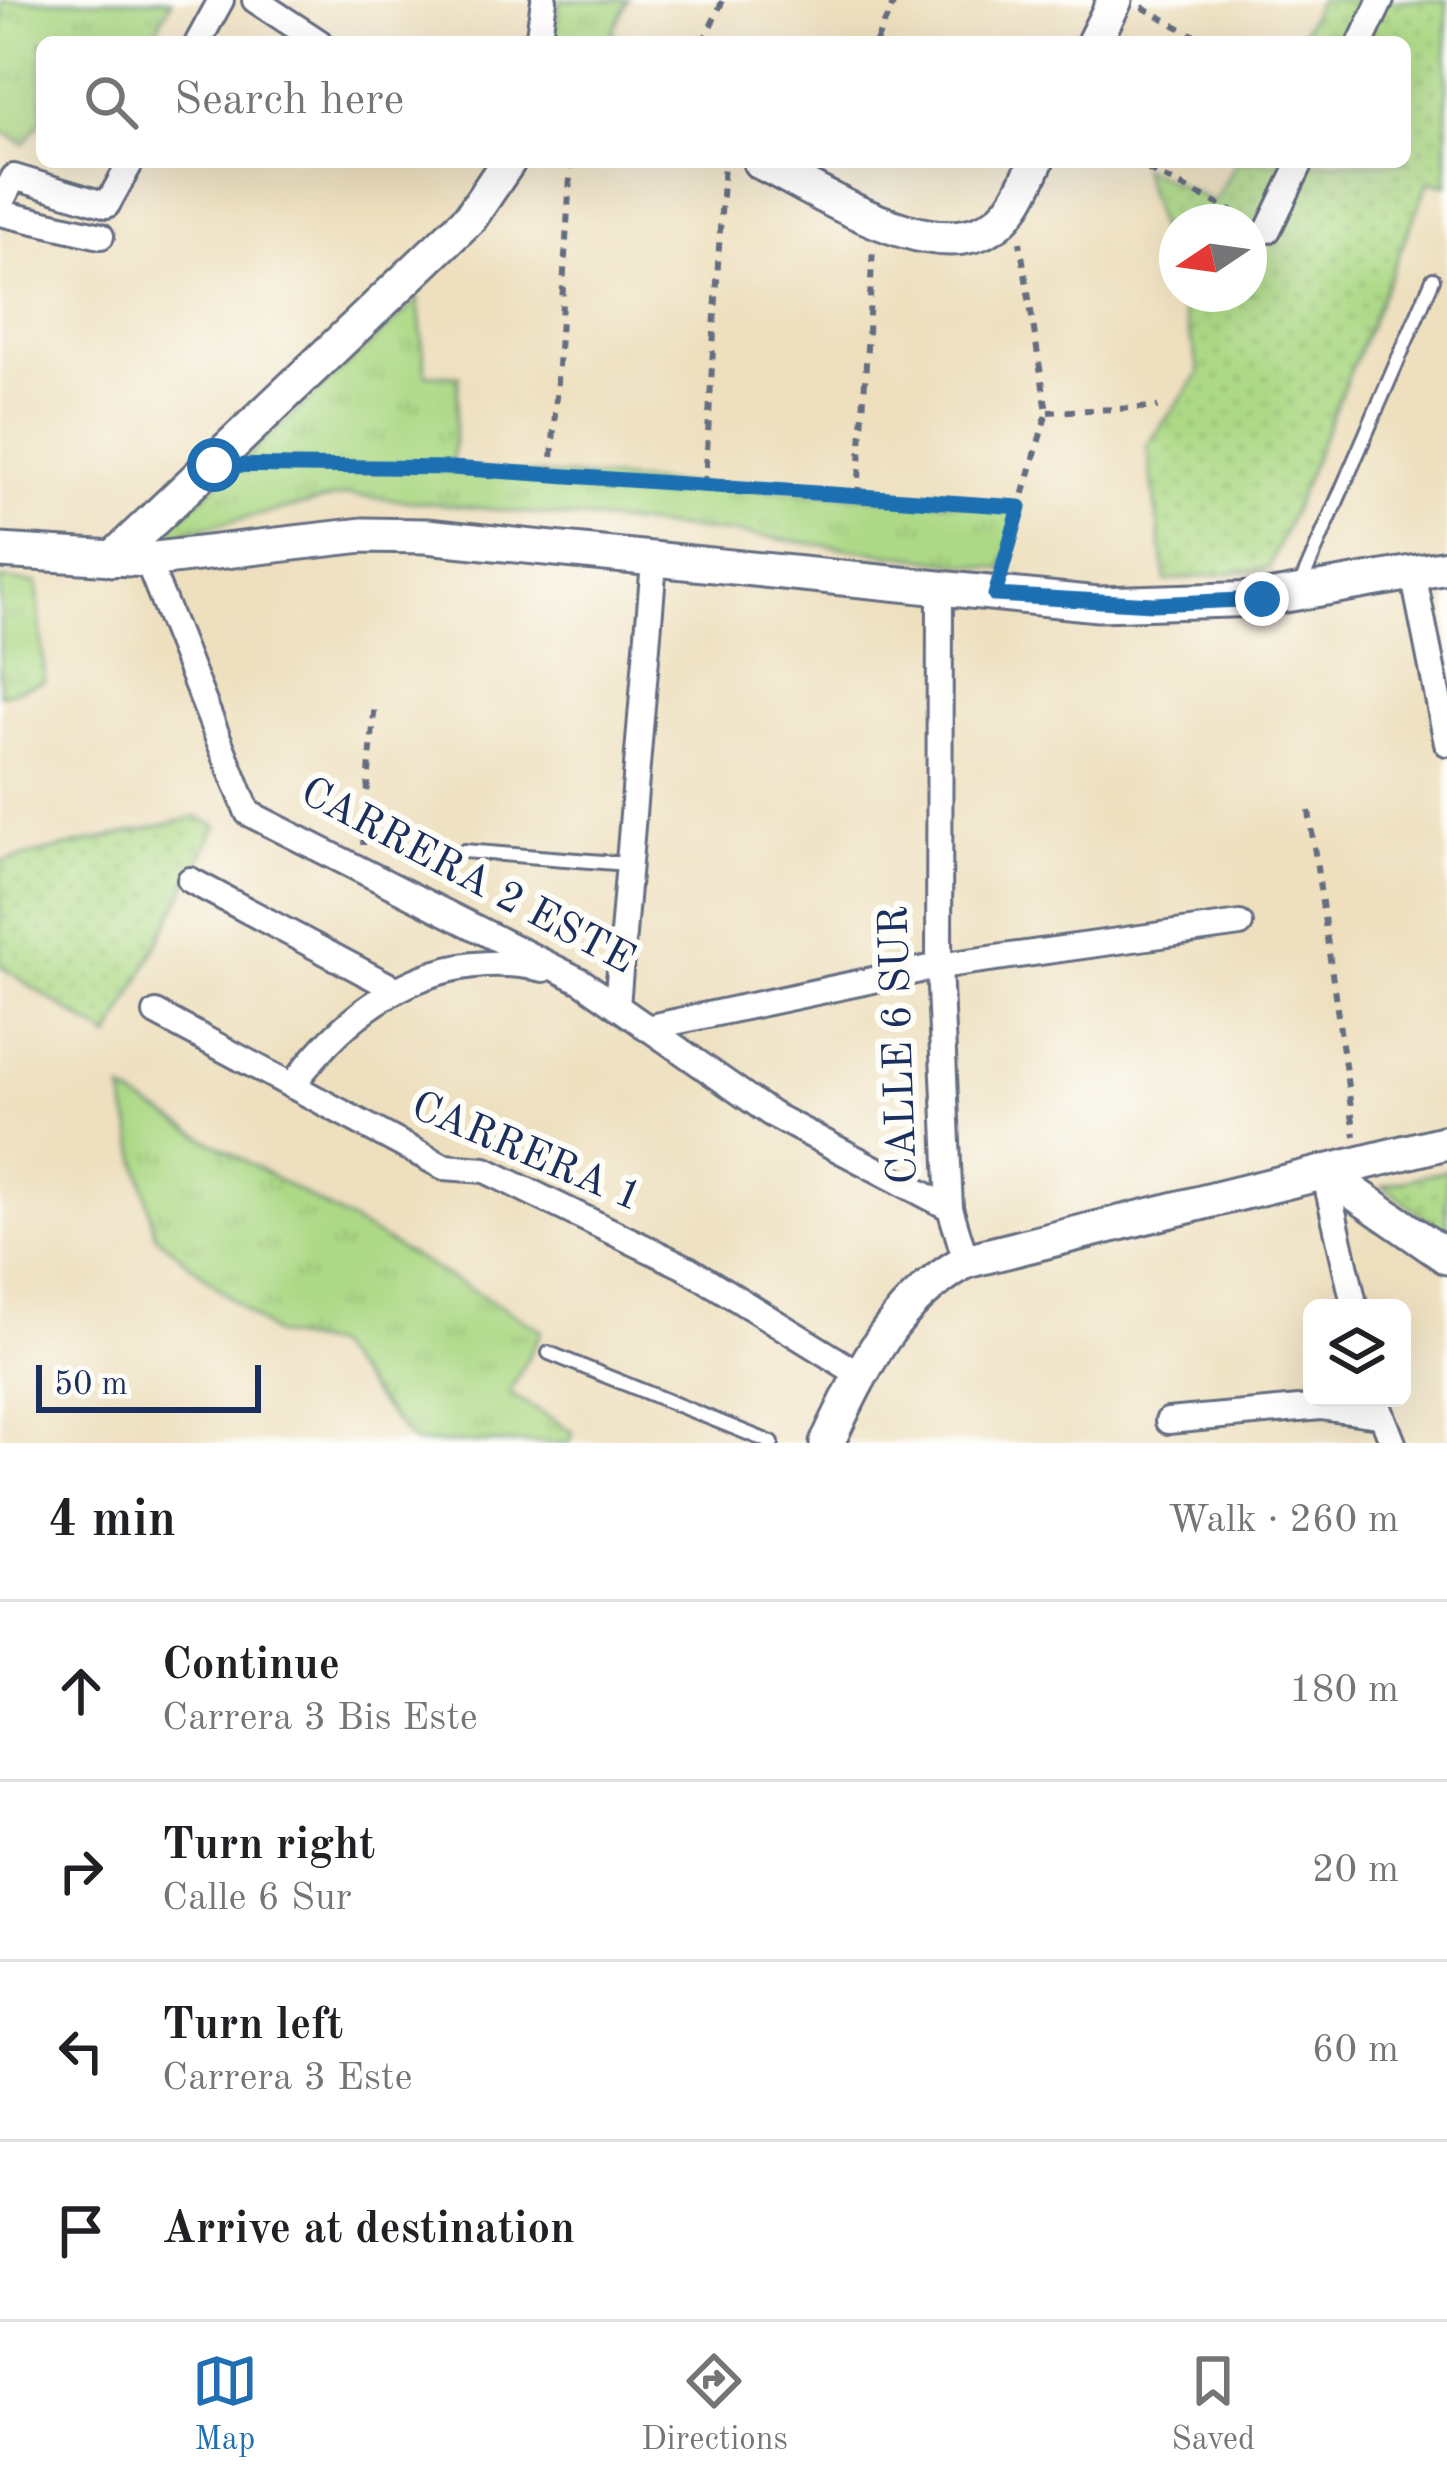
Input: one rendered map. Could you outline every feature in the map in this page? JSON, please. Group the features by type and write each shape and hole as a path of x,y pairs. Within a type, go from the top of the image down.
{"street":[{"path":"201,36 221,0"},
{"path":"255,0 310,36"},
{"path":"539,36 544,0"},
{"path":"1097,36 1115,0"},
{"path":"1363,36 1382,0"},
{"path":"101,236 0,208 14,176 107,205 128,168"},
{"path":"112,559 470,218 502,168"},
{"path":"773,168 929,239 972,237 1014,204 1033,168"},
{"path":"1268,230 1298,168"},
{"path":"0,551 147,560 384,536 489,539 654,562 995,595 1153,604 1296,595 1447,567"},
{"name":"CARRERA 2 ESTE","path":"147,560 248,813 581,981 771,1114 950,1208"},
{"path":"617,1006 654,562"},
{"path":"1413,573 1447,743"},
{"name":"CALLE 6 SUR","path":"940,589 939,966 950,1208 966,1261"},
{"path":"190,880 394,989"},
{"path":"646,1028 939,966 1240,924"},
{"path":"292,1086 332,1037 394,989 426,975 478,964 530,966 581,981"},
{"name":"CARRERA 1","path":"156,1013 444,1167 485,1170 686,1268 860,1374"},
{"path":"826,1443 860,1374 901,1312 935,1279 966,1261 1447,1142"},
{"path":"1324,1172 1447,1257"},
{"path":"1324,1172 1353,1299"},
{"path":"1168,1421 1321,1407"},
{"path":"1377,1407 1394,1443"}],"lane":[{"path":"1296,595 1433,279"},
{"path":"464,851 628,864"},
{"path":"550,1353 772,1443"}],"path":[{"path":"706,36 723,0"},
{"path":"879,36 896,0"},
{"path":"1128,0 1195,36"},
{"path":"551,475 572,168"},
{"path":"704,485 724,168"},
{"path":"1144,168 1268,230"},
{"path":"995,595 1047,412 1014,204"},
{"path":"858,496 874,216"},
{"path":"1047,412 1158,407"},
{"path":"214,465 551,475 1020,507"},
{"path":"361,866 375,702"},
{"path":"1309,811 1359,1163"}],"green space":[{"path":"2,0 172,0 153,36 36,36 36,128 24,144 0,130"},
{"path":"560,0 628,0 612,33 617,36 554,36"},
{"path":"1319,0 1447,0 1447,185 1429,181 1269,568 1166,581 1147,446 1200,372 1183,312 1267,312 1267,204 1159,204 1159,229 1141,168 1214,202 1233,168 1411,168 1411,36 1300,36"},
{"path":"418,300 426,374 459,376 452,468 1020,507 1002,569 741,534 347,495 158,538"},
{"path":"0,579 37,583 45,681 0,695"},
{"path":"197,817 217,826 110,1038 0,966 0,862"},
{"path":"122,1091 542,1330 509,1393 573,1432 570,1443 413,1443 331,1345 275,1335 155,1235"},
{"path":"1447,1170 1447,1234 1383,1186"}],"route":[{"path":"214,465 452,468 1020,507 995,595 1153,604 1262,599"}]}
